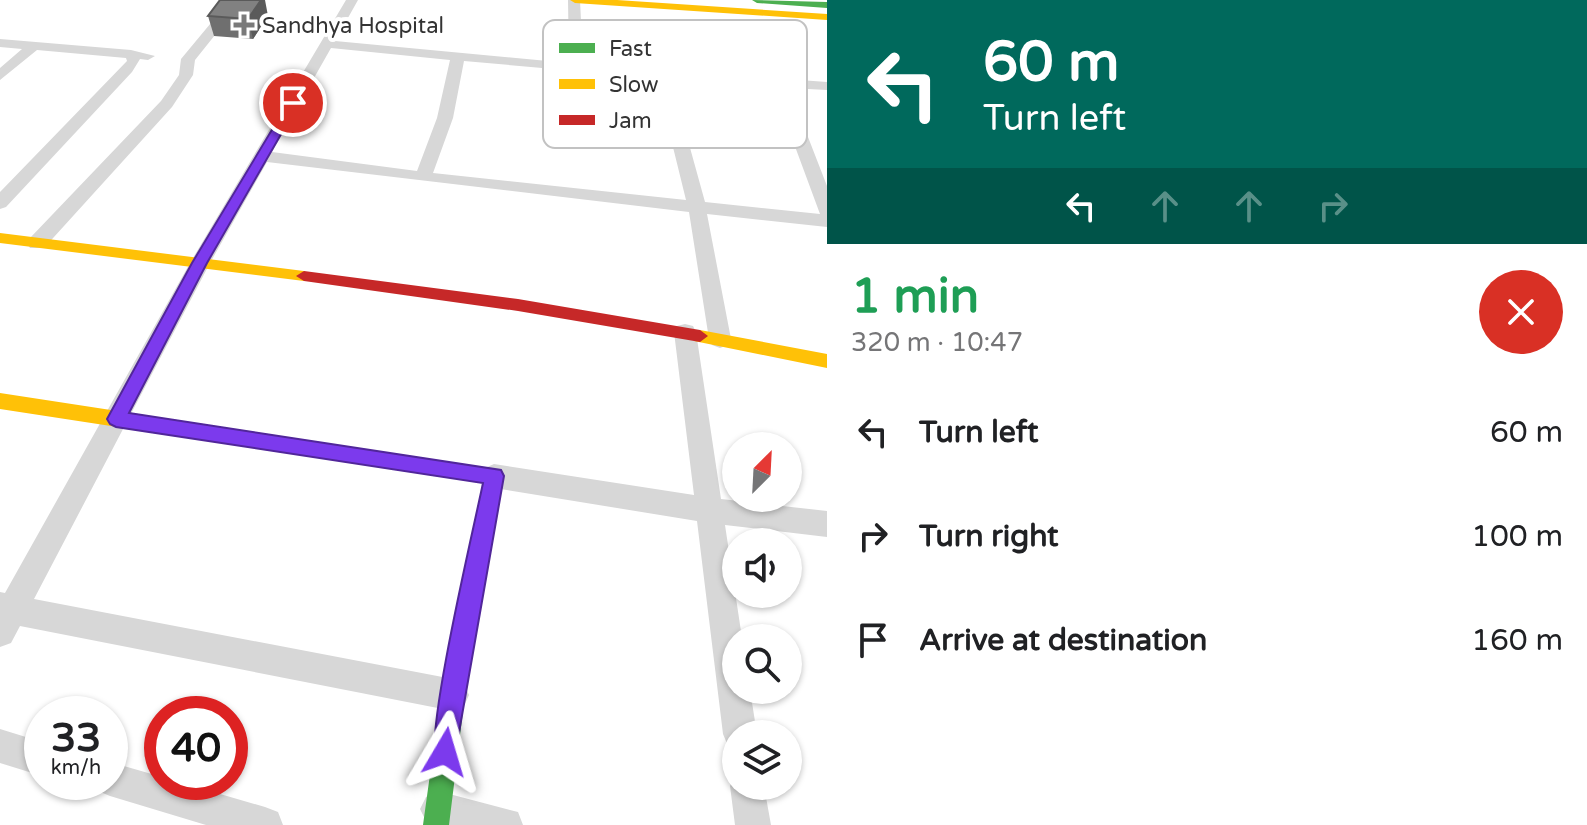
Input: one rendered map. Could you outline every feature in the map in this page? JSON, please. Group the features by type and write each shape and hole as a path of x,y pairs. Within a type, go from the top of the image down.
{"main road":[{"path":"574,0 827,17"},
{"path":"757,0 827,5"},
{"path":"0,238 525,305 685,332 827,361"},
{"path":"0,401 494,476 453,695 437,817"}],"street":[{"path":"37,243 167,104 186,75 188,59 237,0"},
{"path":"352,0 200,263 4,616 453,695"},
{"path":"574,0 575,20"},
{"path":"0,43 148,56"},
{"path":"328,44 543,65"},
{"path":"0,76 34,46"},
{"path":"0,203 127,69 134,61 131,54"},
{"path":"423,177 440,138 453,94 457,57"},
{"path":"807,84 827,86"},
{"path":"682,148 697,207 720,339"},
{"path":"804,148 827,210"},
{"path":"262,156 423,177 827,221"},
{"path":"685,332 738,720"},
{"path":"494,476 709,510 827,524"},
{"path":"0,746 24,753"},
{"path":"128,784 265,825"},
{"path":"749,800 753,825"},
{"path":"437,817 505,825"}],"building":[{"path":"220,0 261,0 248,19 208,16"}],"traffic: fast":[{"path":"757,0 827,5"},
{"path":"436,825 453,695 474,582"}],"traffic: slow":[{"path":"575,0 827,17"},
{"path":"0,238 304,276"},
{"path":"700,336 827,361"},
{"path":"0,401 494,476 474,582"}],"traffic: jam":[{"path":"304,276 518,305 700,336"}],"place":[{"name":"Sandhya Hospital","path":"244,25"}],"route":[{"path":"293,103 200,263 116,419 494,476 445,752"}]}
